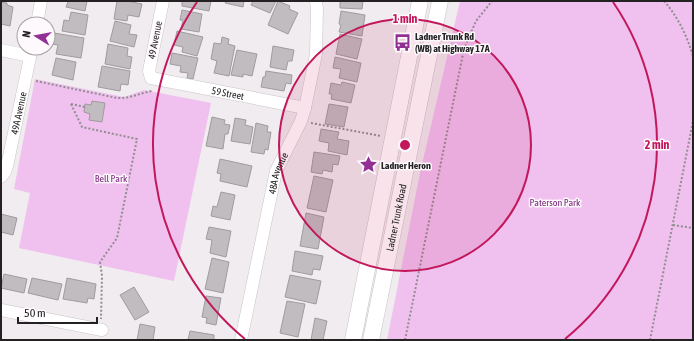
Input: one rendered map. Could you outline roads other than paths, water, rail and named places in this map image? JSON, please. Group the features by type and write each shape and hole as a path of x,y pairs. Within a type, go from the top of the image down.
{"main road":[{"name":"Ladner Trunk Road","path":"353,340 420,1"},
{"name":"Ladner Trunk Road","path":"371,340 440,1"}],"street":[{"path":"38,16 41,1"},
{"name":"49 Avenue","path":"151,78 149,70 163,1"},
{"name":"48A Avenue","path":"241,340 276,171 302,121 305,108 316,54 317,5"},
{"path":"1,50 16,51"},
{"name":"49A Avenue","path":"1,177 6,172 30,56"},
{"name":"59 Street","path":"151,78 305,108"},
{"path":"1,310 102,330"}],"place":[{"name":"Ladner Trunk Rd (WB) at Highway 17A","path":"402,42"},
{"name":"Ladner Heron","path":"368,165"}],"park label":[{"name":"Bell Park","path":"111,178"},
{"name":"Paterson Park","path":"555,202"}]}
